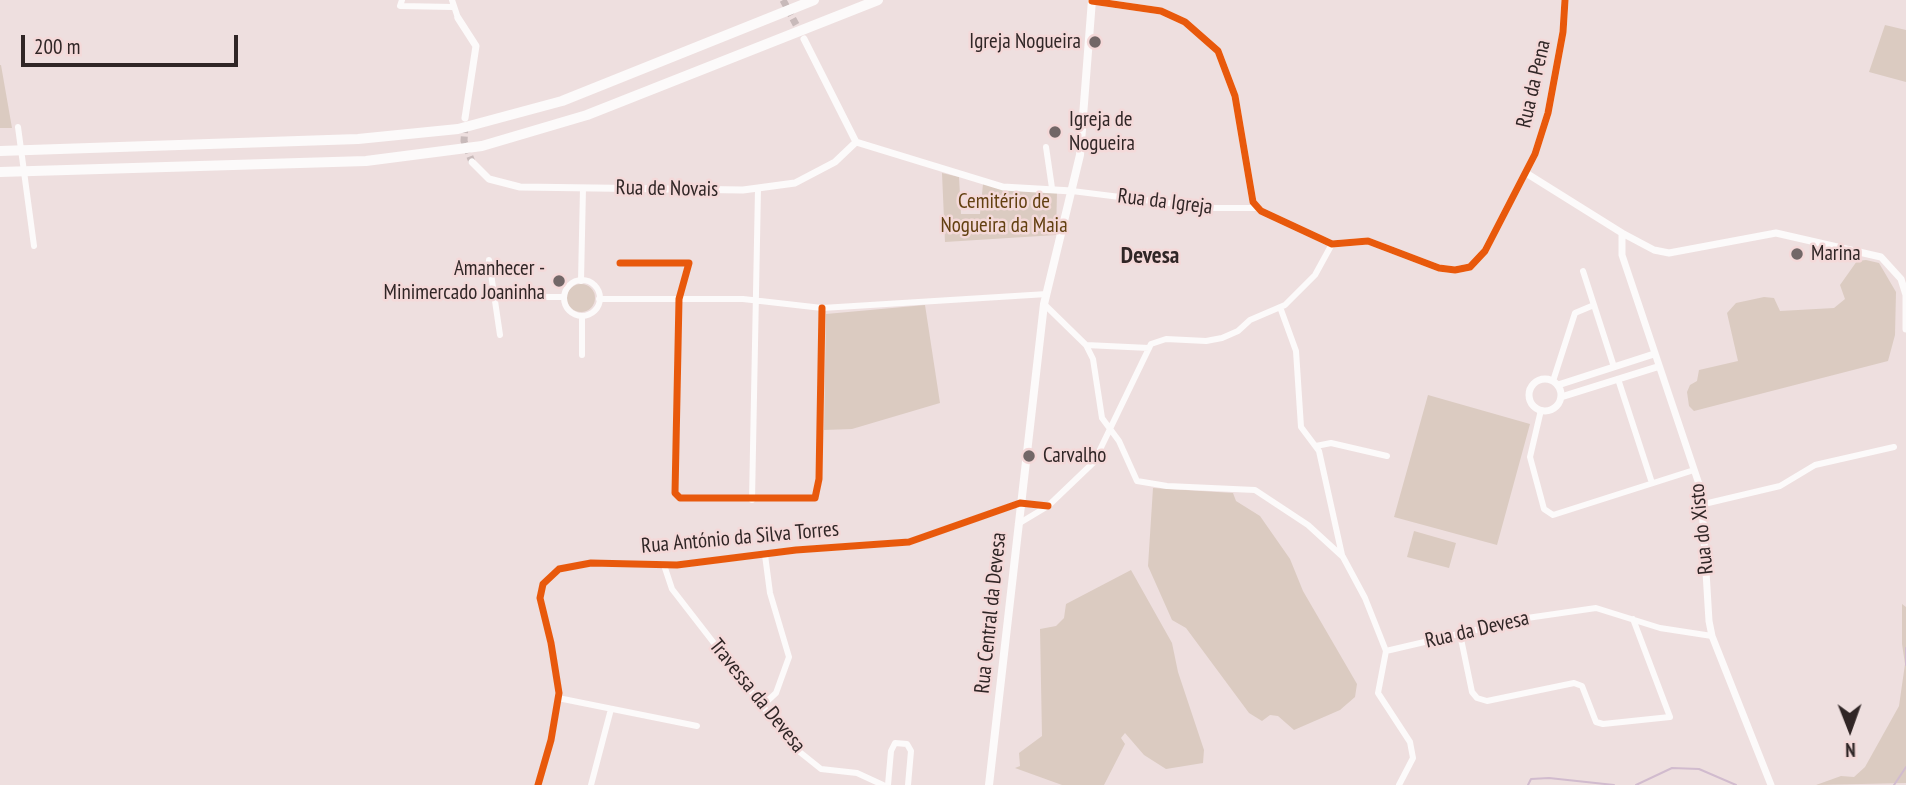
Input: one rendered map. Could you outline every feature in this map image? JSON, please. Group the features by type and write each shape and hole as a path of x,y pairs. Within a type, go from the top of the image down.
{"highway":[{"path":"0,150 358,139 458,129 562,101 814,0"},
{"path":"0,172 357,161 457,151 559,125 878,0"}],"main road":[{"name":"Rua Central da Devesa","path":"989,785 1044,304 1072,191 1084,126 1092,1"}],"street":[{"path":"402,0 400,6 453,4 458,18 476,46 466,118"},
{"name":"Rua da Pena","path":"1332,244 1368,241 1439,268 1455,270 1471,267 1493,238 1526,173 1548,113 1563,32 1565,0"},
{"path":"1018,524 1048,506 1094,462 1149,348 1157,341 1166,339 1206,341 1238,331 1250,320 1280,307 1315,275 1332,244 1311,237 1257,208 1235,96 1218,51 1185,22 1161,11 1092,1"},
{"path":"804,40 856,142 1003,187 1052,187 1072,191"},
{"path":"18,127 34,246"},
{"name":"Rua de Novais","path":"472,162 489,179 520,187 758,189 795,183 812,176 835,162 856,142"},
{"path":"1046,147 1052,187"},
{"path":"1526,173 1654,250 1669,253 1776,233 1865,251 1881,257 1901,279 1906,295 1906,329"},
{"path":"581,281 583,188"},
{"path":"752,500 758,189"},
{"name":"Rua da Igreja","path":"1072,191 1208,208 1257,208"},
{"name":"Rua do Xisto","path":"1622,233 1622,255 1703,504 1712,636 1720,649 1771,785"},
{"path":"489,260 500,335"},
{"path":"620,263 689,263 679,299 675,493 685,498 810,500 818,493 822,308"},
{"path":"1583,271 1614,367"},
{"path":"581,281 593,285 599,299 595,310 582,316 569,310 564,297 568,288 581,281"},
{"path":"599,299 756,300 822,308 1047,294"},
{"path":"494,297 564,297"},
{"path":"1044,304 1086,345 1097,372 1102,418 1119,441 1137,481 1167,486 1255,491 1308,525 1343,557"},
{"path":"1561,397 1555,383 1575,313 1594,305"},
{"path":"1280,307 1296,351 1301,427 1316,446 1343,557 1370,609 1386,652 1378,693 1410,742 1413,758 1399,785"},
{"path":"582,316 582,355"},
{"path":"1086,345 1149,348"},
{"path":"1541,410 1530,401 1531,387 1542,379 1555,383 1654,354"},
{"path":"1541,410 1556,407 1561,397 1657,367"},
{"path":"1618,379 1652,484"},
{"path":"1541,410 1530,457 1548,513 1559,514 1694,470"},
{"path":"1316,446 1331,443 1387,456"},
{"path":"1703,504 1780,486 1815,465 1894,447"},
{"path":"1020,503 1048,506"},
{"name":"Rua António da Silva Torres","path":"538,785 551,740 558,698 551,643 540,598 543,584 551,574 575,564 664,565 909,542 1020,503"},
{"path":"762,706 776,693 789,657 770,593 765,555"},
{"name":"Travessa da Devesa","path":"664,565 672,589 796,749 821,769 857,773 886,785"},
{"name":"Rua da Devesa","path":"1386,652 1577,609 1595,608 1660,628 1712,636"},
{"path":"1460,634 1472,692 1477,698 1486,701 1574,683 1582,686 1596,722 1603,724 1670,717 1633,618"},
{"path":"558,698 697,726"},
{"path":"591,785 611,709"},
{"path":"886,785 891,751 895,743 907,744 911,751 908,785"}],"green space":[{"path":"1885,25 1906,30 1906,82 1869,72"},
{"path":"1,65 12,128 0,128"},
{"name":"Cemitério de Nogueira da Maia","path":"942,173 959,177 961,214 980,214 983,184 1057,192 1056,235 945,242"},
{"path":"1857,261 1879,263 1896,292 1895,335 1888,361 1694,411 1689,406 1687,392 1690,385 1697,381 1699,370 1738,361 1727,313 1736,303 1764,297 1774,298 1780,311 1834,308 1845,299 1840,285"},
{"path":"581,284 591,288 595,298 591,308 581,312 571,308 567,298 571,288"},
{"path":"925,305 940,403 852,429 824,430 826,314"},
{"path":"1428,395 1530,424 1497,545 1394,517"},
{"path":"1153,488 1233,493 1236,501 1260,516 1290,559 1303,591 1357,684 1355,697 1340,710 1294,730 1278,716 1270,715 1262,721 1249,713 1186,628 1172,620 1148,566"},
{"path":"1414,531 1456,543 1449,568 1407,557"},
{"path":"1131,570 1172,643 1178,672 1204,750 1203,763 1166,769 1144,755 1125,733 1121,738 1125,744 1104,785 1062,785 1015,768 1020,766 1019,753 1042,736 1040,629 1056,626 1064,618 1066,604"},
{"path":"1902,604 1906,607 1906,783 1816,785 1841,776 1854,777 1865,767 1899,706 1905,664"}],"waterway":[{"path":"1906,648 1906,665"},
{"path":"1894,785 1906,767"},
{"path":"1636,785 1672,768 1699,769 1736,785"},
{"path":"1528,785 1531,779 1549,778 1614,785"}],"tunnel":[{"path":"783,0 801,34"},
{"path":"465,126 464,141 472,162"}],"cycle path":[{"path":"1092,1 1161,11 1185,22 1218,51 1235,96 1253,202 1261,211 1332,244 1368,241 1439,268 1455,270 1470,267 1485,251 1535,154 1548,113 1563,32 1565,0"},
{"path":"620,263 689,263 679,299 675,493 680,498 815,498 819,479 822,308"},
{"path":"538,785 551,740 559,693 540,598 543,584 559,569 591,563 677,565 796,550 909,542 1020,503 1048,506"}],"place":[{"name":"Igreja Nogueira","path":"1095,42"},
{"name":"Igreja de Nogueira","path":"1055,132"},
{"name":"Marina","path":"1797,254"},
{"name":"Amanhecer - Minimercado Joaninha","path":"559,281"},
{"name":"Carvalho","path":"1029,456"}],"district":[{"name":"Devesa","path":"1150,256"}]}
